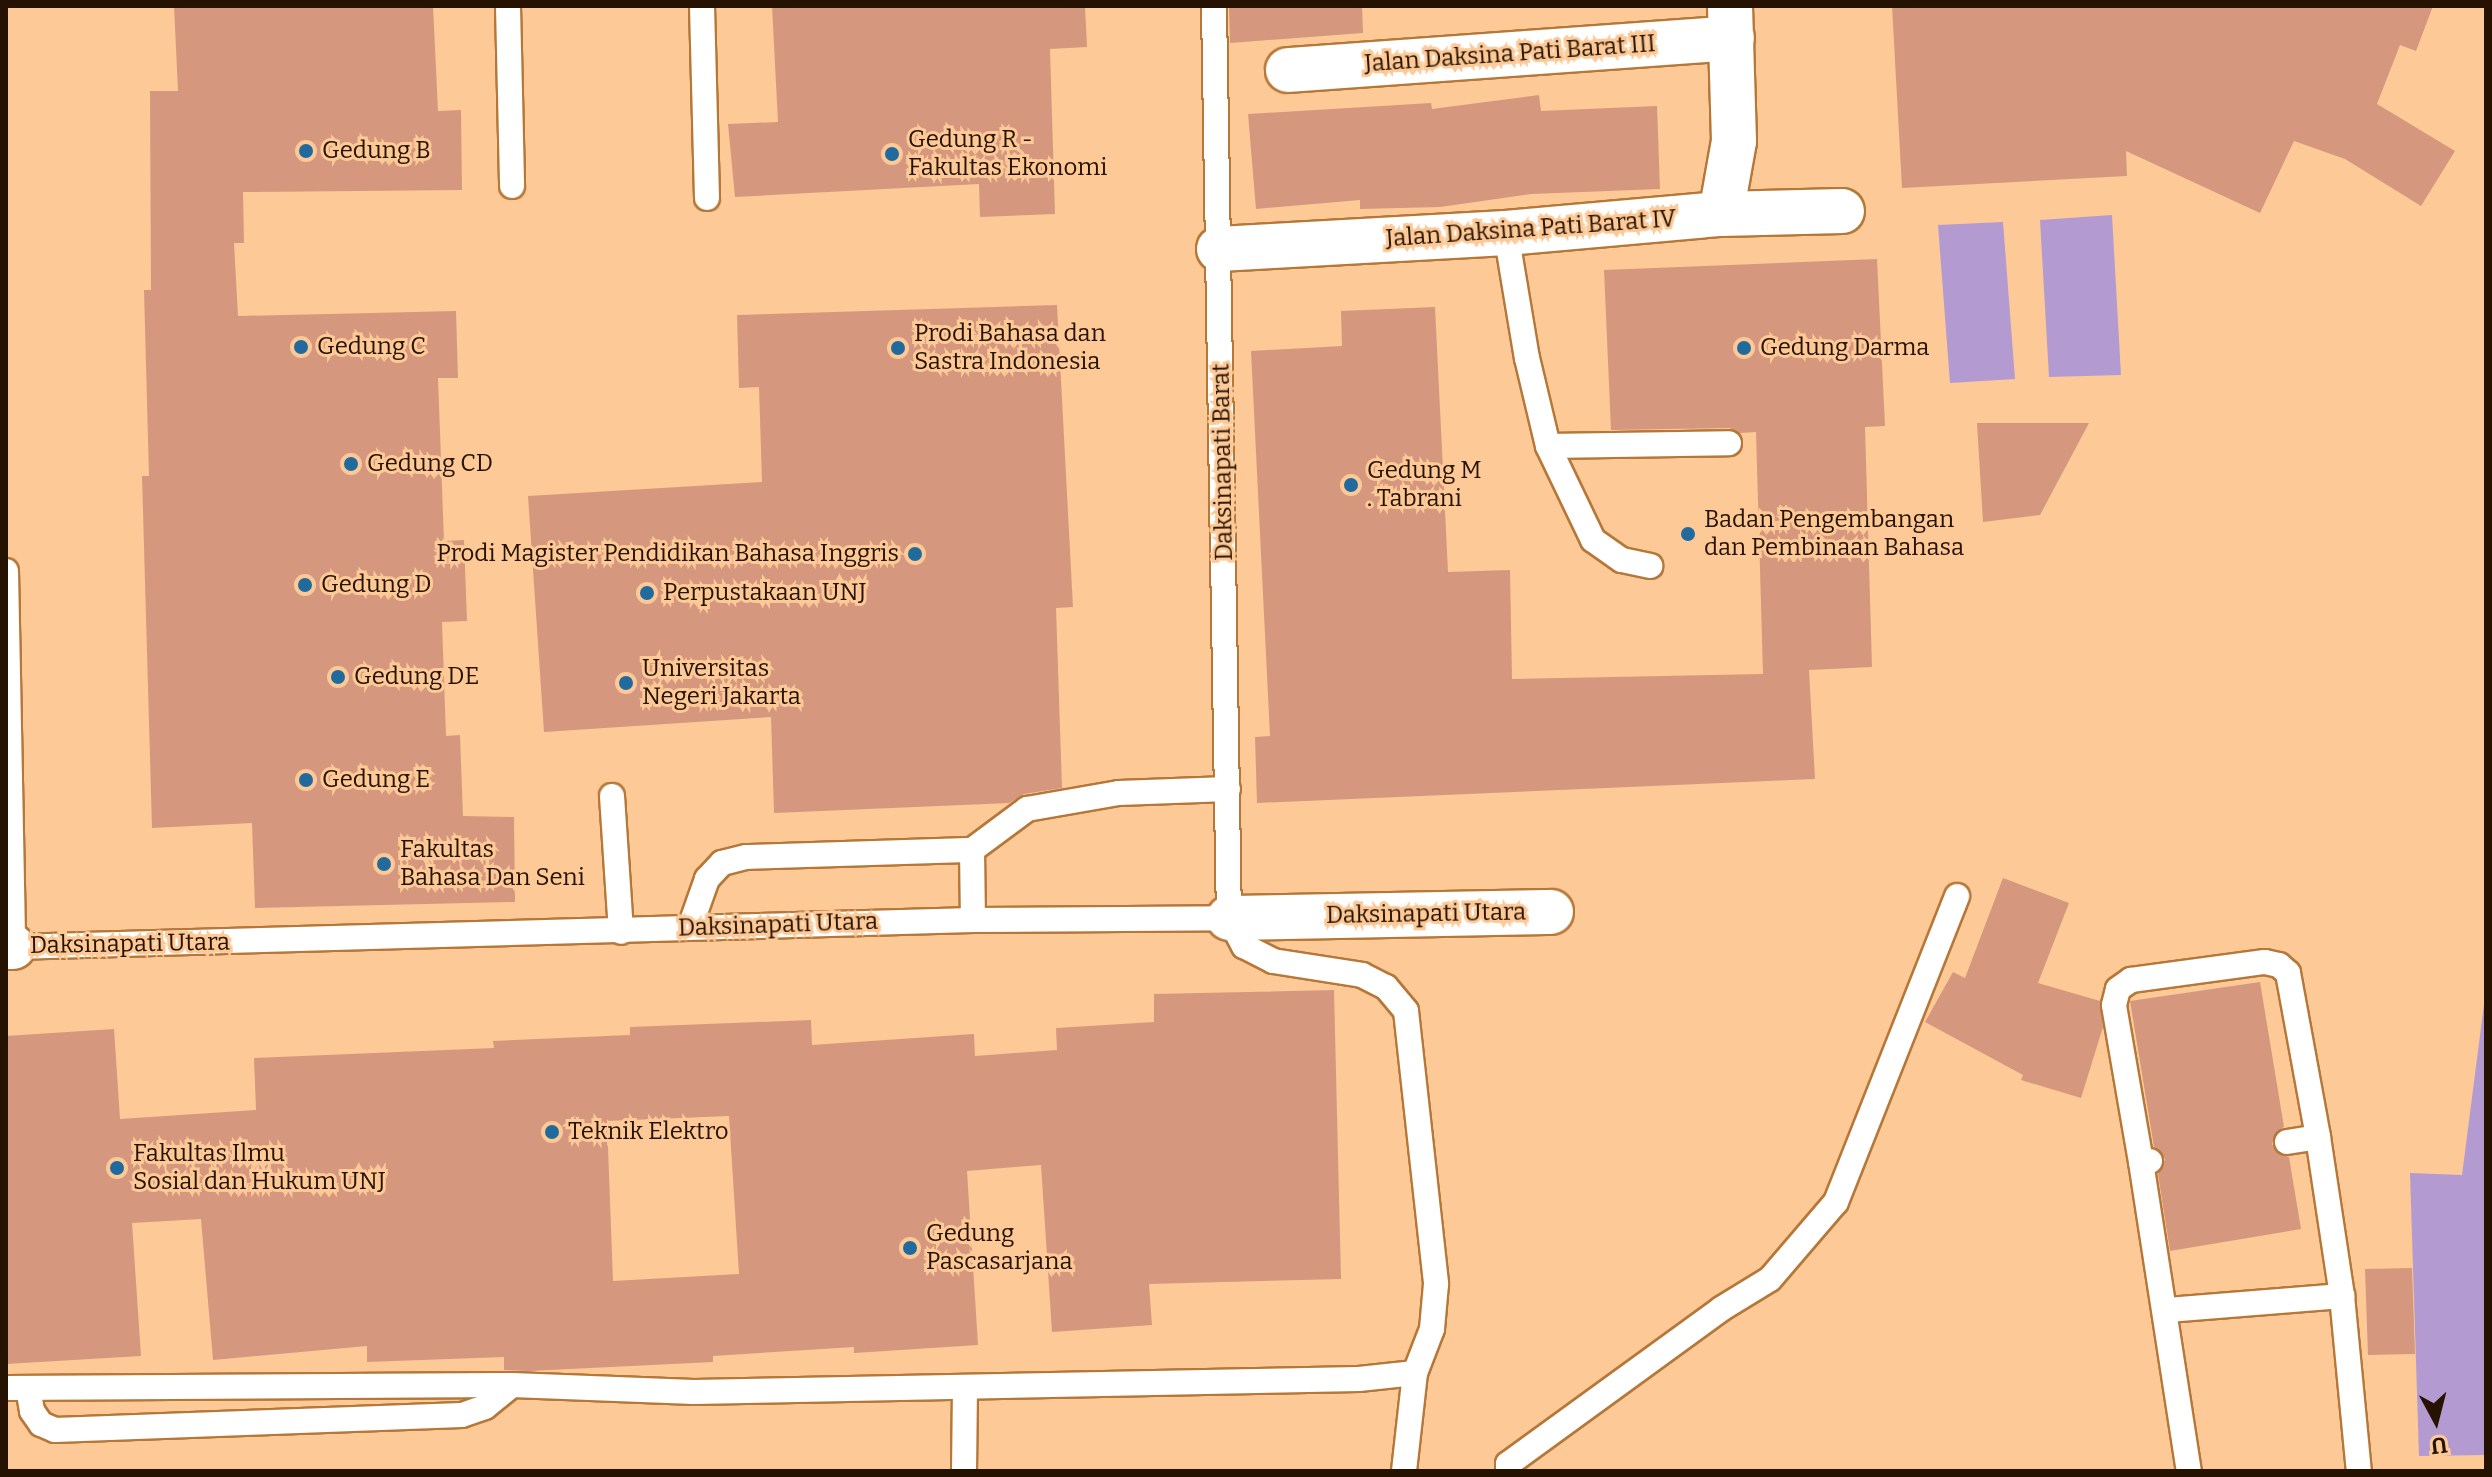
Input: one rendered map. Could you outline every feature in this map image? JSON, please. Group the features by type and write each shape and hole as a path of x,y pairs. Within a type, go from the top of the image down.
{"street":[{"name":"Jalan Daksina Pati Barat III","path":"1288,70 1731,22"},
{"path":"1721,214 1734,141 1731,22"},
{"name":"Jalan Daksina Pati Barat IV","path":"1219,249 1506,233 1721,214 1842,211"},
{"name":"Daksinapati Utara","path":"1229,918 1551,912"}],"lane":[{"path":"508,6 512,186"},
{"path":"702,6 707,198"},
{"name":"Daksinapati Barat","path":"1214,6 1229,918"},
{"path":"1506,233 1527,358 1548,446 1593,540 1622,560 1650,566"},
{"path":"1548,446 1729,443"},
{"path":"6,571 9,947"},
{"path":"690,927 707,879 722,863 746,857 972,850 1027,809 1119,793 1228,789"},
{"path":"612,796 621,932"},
{"path":"972,850 973,920"},
{"path":"1508,1471 1508,1464 1520,1455 1721,1309 1770,1279 1836,1202 1957,896"},
{"path":"1229,918 1244,946 1273,961 1362,975 1386,987 1406,1011 1436,1284 1432,1329 1415,1373 1404,1471"},
{"name":"Daksinapati Utara","path":"9,947 973,920 1229,918"},
{"path":"2189,1471 2146,1161 2114,1005 2118,989 2131,980 2265,962 2279,965 2288,973 2318,1137 2342,1296 2359,1471"},
{"path":"2287,1142 2318,1137"},
{"path":"2167,1310 2342,1296"},
{"path":"17,1388 512,1385 694,1392 1359,1379 1415,1373"},
{"path":"17,1388 41,1424 55,1430 462,1415 485,1407 512,1385"},
{"path":"964,1471 965,1388"}],"shaded area":[{"path":"2112,215 2121,375 2049,377 2040,220"},
{"path":"2003,222 2015,379 1950,383 1938,225"},
{"path":"2486,989 2486,1455 2419,1456 2410,1173 2462,1175"}],"building":[{"path":"174,6 433,6 438,111 461,110 462,190 243,192 244,243 234,243 238,316 456,311 458,378 438,378 444,541 464,540 467,621 442,622 446,736 460,735 463,816 514,817 515,902 255,908 252,823 152,828 142,476 149,476 144,290 151,290 150,91 178,91"},
{"path":"772,6 1085,6 1087,47 1050,49 1055,214 980,217 979,184 735,197 728,124 778,122"},
{"path":"1229,6 1362,6 1363,33 1230,43"},
{"path":"1892,6 2433,6 2416,51 2400,45 2377,104 2455,151 2421,206 2345,159 2294,141 2260,213 2126,151 2127,176 1902,188"},
{"path":"1539,95 1541,111 1657,106 1660,189 1531,194 1440,207 1360,209 1360,200 1256,209 1248,114 1431,103 1432,109"},
{"path":"1877,259 1885,426 1865,427 1872,667 1809,670 1815,779 1257,803 1255,737 1270,736 1251,351 1342,346 1341,311 1435,307 1448,572 1510,570 1512,679 1763,674 1756,432 1740,433 1729,428 1611,430 1604,270"},
{"path":"1057,305 1073,607 1056,608 1062,788 1024,794 1009,803 774,813 771,717 544,732 528,496 762,482 759,387 739,388 737,315"},
{"path":"1977,423 2089,423 2040,515 1983,522"},
{"path":"2003,878 2069,903 2038,983 2100,1001 2103,1027 2081,1098 2021,1080 2023,1075 1925,1022 1953,972 1965,978"},
{"path":"2260,982 2284,1127 2277,1131 2272,1144 2276,1152 2289,1157 2301,1229 2170,1251 2158,1174 2165,1159 2154,1147 2130,1001"},
{"path":"1334,990 1341,1279 1149,1284 1152,1325 1052,1332 1041,1165 967,1171 978,1345 854,1353 854,1347 713,1356 713,1362 529,1371 504,1370 504,1357 367,1362 367,1346 213,1360 201,1219 132,1223 141,1356 6,1364 6,1036 114,1029 120,1119 256,1110 254,1058 494,1048 493,1041 630,1035 630,1027 811,1020 812,1045 974,1034 975,1056 1057,1050 1056,1028 1154,1022 1154,994","holes":["729,1116 739,1274 613,1281 607,1121"]},
{"path":"2412,1268 2415,1354 2368,1355 2365,1269"}],"place":[{"name":"Gedung B","path":"306,151"},
{"name":"Gedung R - Fakultas Ekonomi","path":"892,154"},
{"name":"Gedung C","path":"301,347"},
{"name":"Prodi Bahasa dan Sastra Indonesia","path":"898,348"},
{"name":"Gedung Darma","path":"1744,348"},
{"name":"Gedung CD","path":"351,464"},
{"name":"Gedung M . Tabrani","path":"1351,485"},
{"name":"Badan Pengembangan dan Pembinaan Bahasa","path":"1688,534"},
{"name":"Prodi Magister Pendidikan Bahasa Inggris","path":"915,554"},
{"name":"Gedung D","path":"305,585"},
{"name":"Perpustakaan UNJ","path":"647,593"},
{"name":"Gedung DE","path":"338,677"},
{"name":"Universitas Negeri Jakarta","path":"626,683"},
{"name":"Gedung E","path":"306,780"},
{"name":"Fakultas Bahasa Dan Seni","path":"384,864"},
{"name":"Teknik Elektro","path":"552,1132"},
{"name":"Fakultas Ilmu Sosial dan Hukum UNJ","path":"117,1168"},
{"name":"Gedung Pascasarjana","path":"910,1248"}]}
